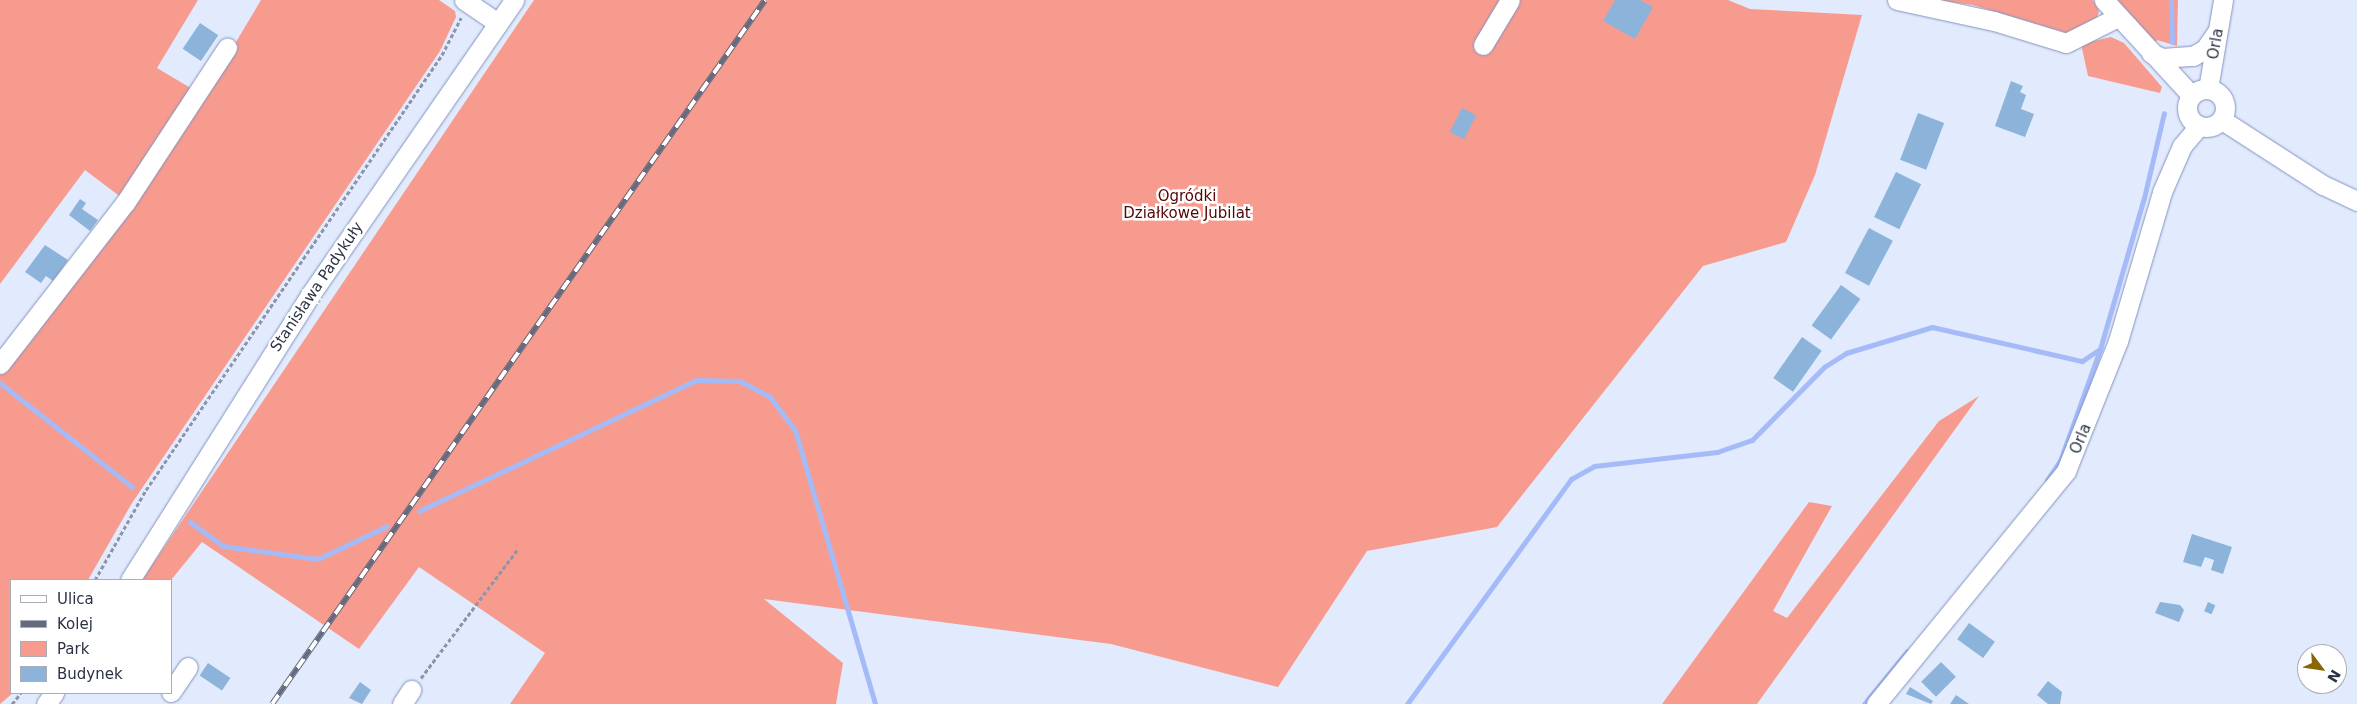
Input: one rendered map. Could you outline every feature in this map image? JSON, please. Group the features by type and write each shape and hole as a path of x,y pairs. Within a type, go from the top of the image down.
{"street":[{"name":"Stanisława Padykuły","path":"131,579 310,295 514,0"},
{"path":"1483,45 1510,0"},
{"path":"1897,0 1994,21 2066,43 2118,17"},
{"path":"2104,0 2151,53 2199,92 2223,99 2222,120"},
{"name":"Orla","path":"1876,704 2066,471 2118,340 2162,192 2182,146 2199,126 2186,112 2199,92 2218,31 2224,0"},
{"path":"466,2 498,24"},
{"path":"2151,53 2162,58 2193,56 2205,49 2218,31"},
{"path":"0,364 125,203 228,48"},
{"path":"2199,126 2222,120 2316,180 2357,201"},
{"path":"172,691 188,667"}],"path":[{"path":"96,579 146,490 442,56 466,2"},
{"path":"407,697 517,550"}],"green space":[{"path":"0,0 198,0 157,68 194,90 122,198 85,170 0,284"},
{"path":"261,0 439,0 455,11 456,17 440,51 132,503 89,579 10,579 10,694 12,694 0,704 0,371 233,47"},
{"name":"Ogródki Działkowe Jubilat","path":"534,0 1728,0 1750,9 1862,15 1815,175 1786,242 1703,266 1497,527 1367,551 1278,687 1111,644 764,599 843,663 836,704 510,704 545,653 419,567 359,649 202,542 172,579 143,579"},
{"path":"1937,0 2093,0 2099,11 2097,18 2070,34 1973,5"},
{"path":"2115,0 2178,0 2177,46 2157,40 2154,44"},
{"path":"2111,37 2124,43 2162,87 2160,93 2088,76 2081,44"},
{"path":"1979,396 1757,704 1662,704 1809,502 1832,506 1773,611 1787,618 1939,421"}],"building":[{"path":"1615,0 1640,0 1653,7 1635,39 1603,21"},
{"path":"200,23 218,35 201,61 183,49"},
{"path":"2011,81 2023,86 2020,92 2026,95 2021,109 2034,114 2025,137 1995,126"},
{"path":"1462,108 1476,115 1464,139 1450,132"},
{"path":"1918,113 1944,123 1926,170 1900,160"},
{"path":"1896,172 1921,184 1899,229 1874,217"},
{"path":"80,199 86,203 82,209 98,220 90,231 69,215"},
{"path":"1869,228 1893,241 1869,286 1845,273"},
{"path":"45,245 68,260 53,281 46,276 41,283 25,272"},
{"path":"1841,285 1860,299 1831,340 1812,325"},
{"path":"1802,337 1822,351 1793,392 1773,378"},
{"path":"2192,534 2232,547 2223,574 2211,570 2214,560 2205,557 2201,567 2183,562"},
{"path":"2160,602 2180,605 2184,610 2179,622 2155,613"},
{"path":"2208,602 2215,605 2211,614 2204,611"},
{"path":"1969,623 1995,642 1983,658 1957,639"},
{"path":"1941,662 1956,677 1936,697 1921,682"},
{"path":"208,663 230,678 222,691 200,675"},
{"path":"2048,681 2062,692 2060,704 2048,704 2037,695"},
{"path":"360,682 371,690 362,704 349,698"},
{"path":"1910,687 1933,701 1931,704 1906,694"},
{"path":"1956,695 1969,704 1950,704"}],"waterway":[{"path":"2171,0 2172,42"},
{"path":"2047,480 2060,461 2100,349 2144,198 2164,113"},
{"path":"1407,704 1571,479 1594,466 1717,452 1752,440 1824,367 1846,353 1932,327 2082,361 2100,349"},
{"path":"419,511 696,380 740,381 770,397 795,430 875,704"},
{"path":"0,383 132,487"},
{"path":"190,522 223,546 318,559 387,526"},
{"path":"1864,704 1907,651"}],"railway":[{"path":"272,704 765,0"}]}
